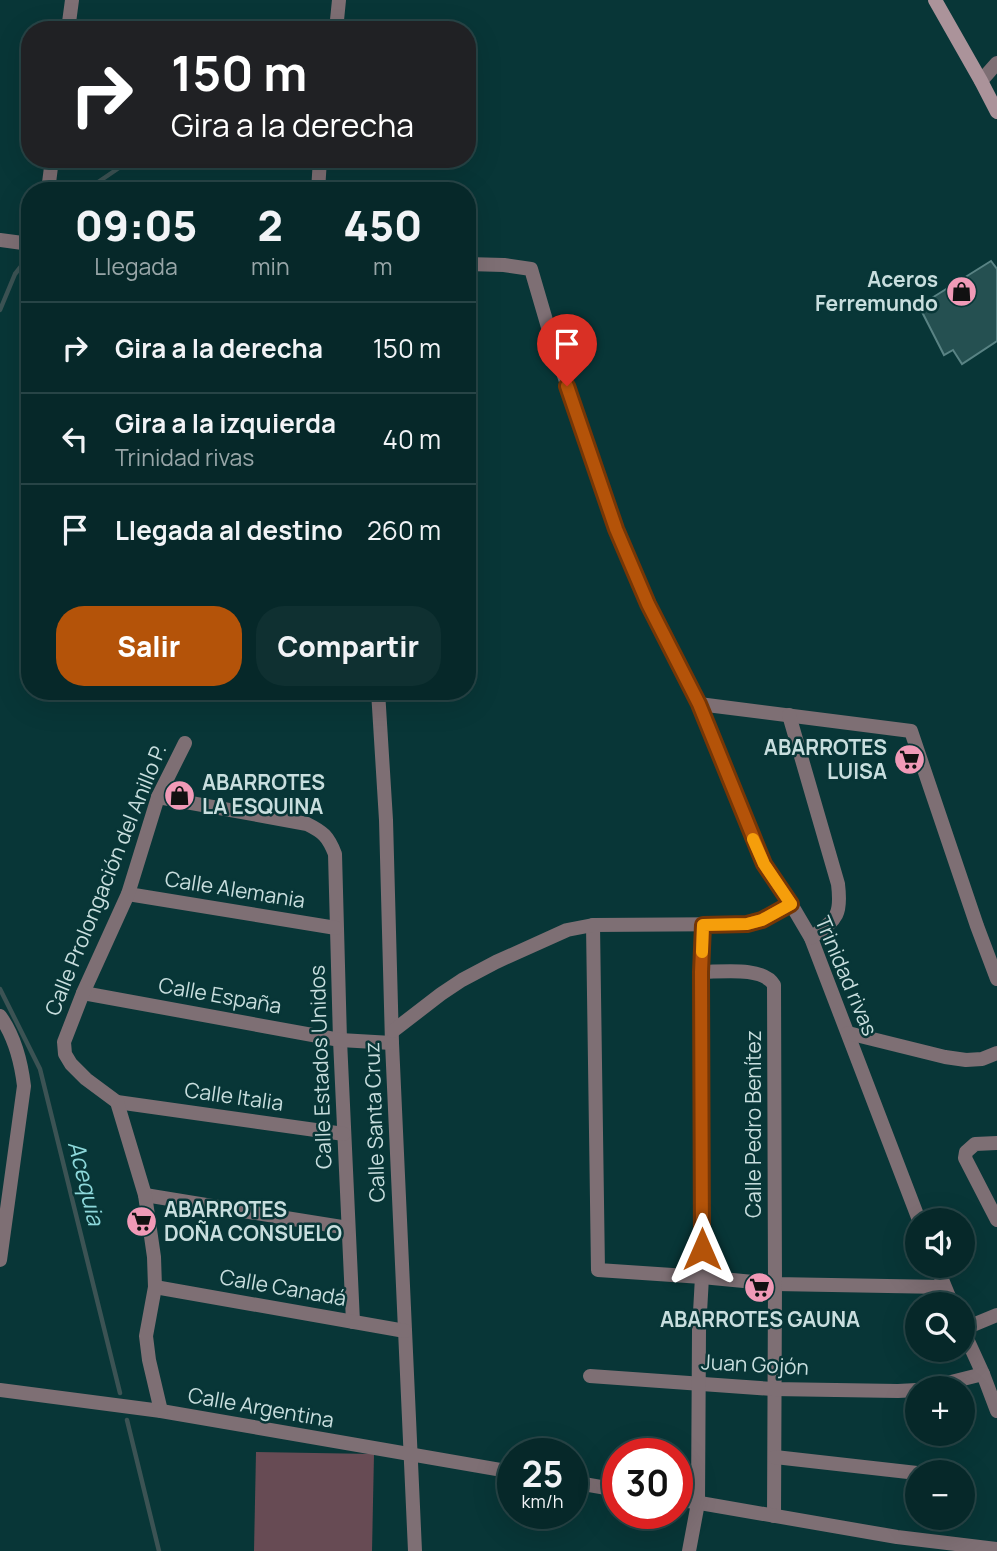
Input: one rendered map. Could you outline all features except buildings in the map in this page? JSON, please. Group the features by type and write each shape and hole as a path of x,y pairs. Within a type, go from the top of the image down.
{"main road":[{"path":"935,0 997,112"}],"street":[{"path":"69,21 72,0"},
{"path":"337,21 340,0"},
{"path":"981,81 997,63"},
{"path":"0,240 21,243"},
{"name":"Trinidad rivas","path":"476,265 531,269 616,529 648,604 699,704 764,864 811,938 914,1208"},
{"name":"Calle Santa Cruz","path":"379,700 386,820 392,1037 415,1551"},
{"path":"699,704 911,731 997,979"},
{"path":"789,715 838,884 840,901 833,921 811,938"},
{"name":"Calle Prolongación del Anillo P.","path":"67,1032 128,894 158,797 185,743"},
{"name":"Calle Estados Unidos","path":"158,797 307,824 322,832 331,842 335,854 340,1040 353,1322"},
{"name":"Calle Alemania","path":"128,894 336,928"},
{"path":"392,1037 441,994 462,980 567,930 593,925 747,924 762,920 791,904"},
{"path":"593,925 598,1270 775,1284 944,1287"},
{"path":"689,1551 698,1503 703,925"},
{"name":"Calle Pedro Benítez","path":"701,972 755,972 771,979 774,985 774,1516"},
{"name":"Calle España","path":"83,993 340,1040 392,1037"},
{"path":"0,1016 15,1044 24,1086 0,1260"},
{"name":"Calle Italia","path":"67,1032 65,1054 71,1064 117,1102 344,1134"},
{"path":"848,1033 966,1060 982,1059 997,1053"},
{"path":"117,1102 145,1195 154,1257 155,1287 146,1336 162,1411"},
{"path":"997,1143 975,1144 966,1152 965,1158 997,1220"},
{"path":"145,1195 348,1227"},
{"path":"941,1278 946,1292"},
{"name":"Calle Canadá","path":"155,1287 405,1331"},
{"path":"975,1323 997,1315"},
{"path":"975,1356 997,1411"},
{"path":"975,1376 983,1374"},
{"name":"Juan Gojón","path":"590,1376 773,1389 905,1390"},
{"name":"Calle Argentina","path":"0,1390 162,1411 497,1469"},
{"path":"775,1458 905,1472"},
{"path":"693,1502 774,1516 895,1544 997,1549"}],"shaded area":[{"path":"256,1452 374,1454 372,1551 254,1551"}],"waterway":[{"name":"Acequia","path":"98,182 119,168"},
{"name":"Acequia","path":"0,310 15,274 21,266"},
{"name":"Acequia","path":"0,989 40,1069 120,1393"},
{"name":"Acequia","path":"127,1420 159,1551"}],"slow traffic":[{"path":"702,952 703,925 747,924 762,920 791,904 764,864 753,839"}],"place":[{"name":"Aceros Ferremundo","path":"961,292"},
{"name":"ABARROTES LUISA","path":"910,760"},
{"name":"ABARROTES LA ESQUINA","path":"179,795"},
{"name":"ABARROTES DOÑA CONSUELO","path":"141,1222"},
{"name":"ABARROTES GAUNA","path":"760,1288"}],"route":[{"path":"567,386 616,529 648,604 699,704 764,864 791,904 762,920 747,924 703,925 702,1249"}]}
